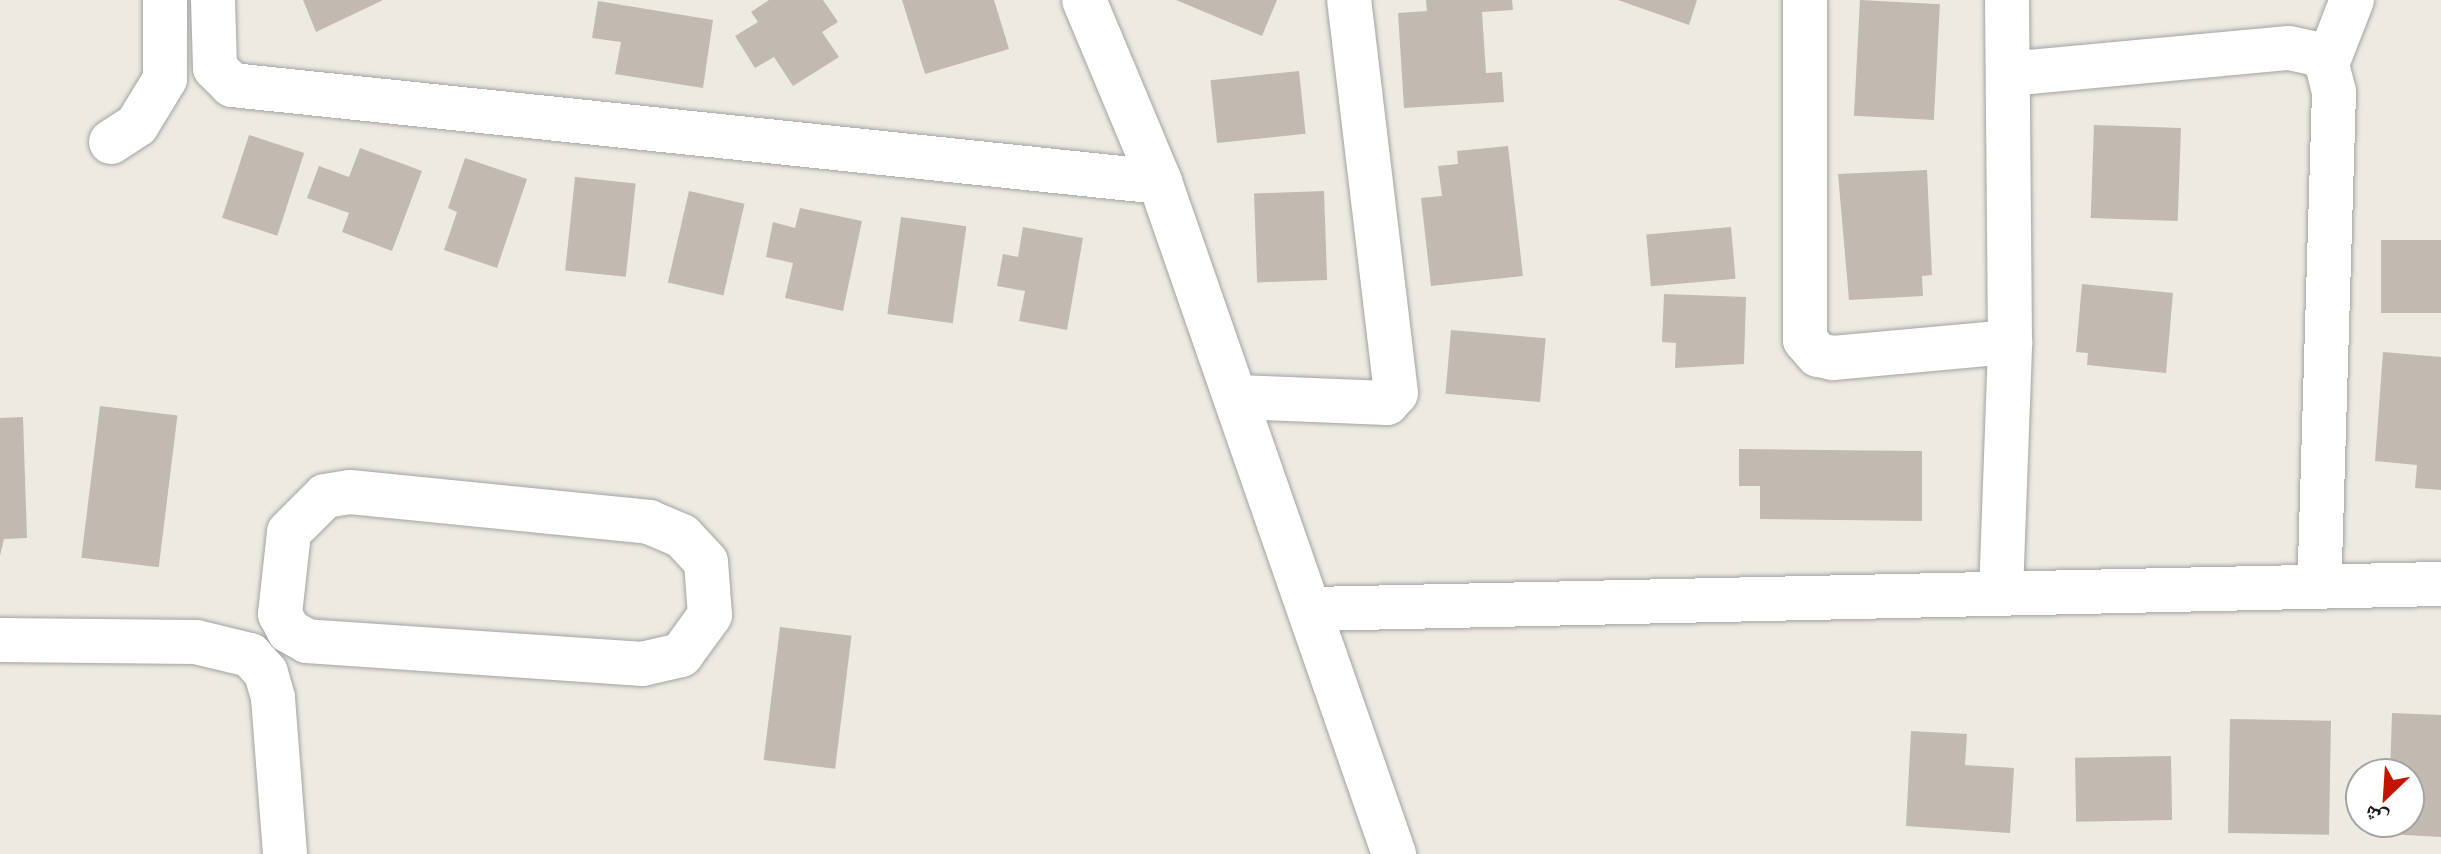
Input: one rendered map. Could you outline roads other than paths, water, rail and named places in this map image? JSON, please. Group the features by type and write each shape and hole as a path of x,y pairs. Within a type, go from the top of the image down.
{"street":[{"path":"111,142 137,125 165,79 165,0"},
{"path":"213,0 215,68 232,85 1160,182"},
{"path":"1084,0 1160,182 1312,609 1394,854"},
{"path":"1238,397 1387,403 1396,393 1349,0"},
{"path":"1805,0 1805,340 1818,355 1833,358 2010,342"},
{"path":"2001,593 2010,342 2007,0"},
{"path":"2327,64 2352,0"},
{"path":"2008,74 2289,48 2317,54 2327,64 2334,92 2319,584"},
{"path":"350,492 649,522 682,536 706,562 711,590 710,615 681,655 643,664 323,645 289,631 280,614 289,532 325,496 350,492"},
{"path":"1312,609 2319,584 2441,584"},
{"path":"250,655 289,631"},
{"path":"0,640 196,642 250,655 266,673 273,698 285,854"}]}
